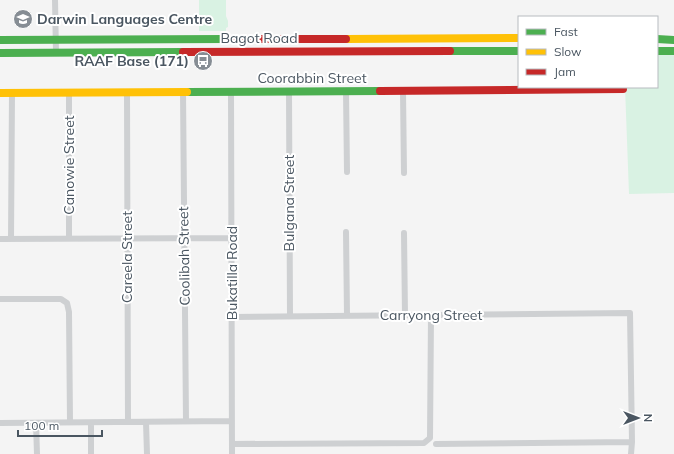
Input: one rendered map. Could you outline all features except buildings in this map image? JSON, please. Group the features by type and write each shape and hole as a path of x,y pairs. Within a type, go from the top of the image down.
{"main road":[{"name":"Bagot Road","path":"0,40 518,38"},
{"path":"658,40 674,40"},
{"name":"Bagot Road","path":"0,53 518,51"},
{"path":"658,51 674,51"},
{"name":"Coorabbin Street","path":"0,93 623,89"}],"street":[{"path":"55,0 56,53"},
{"name":"Coolibah Street","path":"183,91 186,421"},
{"name":"Bulgana Street","path":"289,91 290,316"},
{"path":"346,91 347,172"},
{"path":"403,91 404,173"},
{"name":"Canowie Street","path":"69,92 69,238"},
{"name":"Careela Street","path":"127,92 128,422"},
{"name":"Bukatilla Road","path":"231,92 232,454"},
{"path":"11,239 12,93"},
{"path":"346,232 347,315"},
{"path":"404,233 405,315"},
{"path":"0,239 232,238"},
{"path":"0,299 61,299 68,303 70,422"},
{"name":"Carryong Street","path":"232,317 630,313 632,442"},
{"path":"232,444 424,443 430,438 431,315"},
{"path":"0,423 232,421"},
{"path":"91,422 91,454"},
{"path":"146,422 147,454"},
{"path":"36,423 37,454"},
{"path":"436,444 632,442 631,454"}],"green space":[{"path":"199,0 226,0 228,27 226,28 226,31 199,31"},
{"path":"658,53 674,53 674,193 629,194 625,88 658,88"}],"traffic: fast":[{"path":"0,40 226,39"},
{"path":"658,39 674,40"},
{"path":"450,51 518,51"},
{"path":"658,51 674,51"},
{"path":"0,53 183,52"},
{"path":"187,92 380,91"}],"traffic: slow":[{"path":"346,39 518,38"},
{"path":"0,93 187,92"}],"traffic: jam":[{"path":"226,39 346,39"},
{"path":"183,52 450,51"},
{"path":"380,91 623,89"}],"place":[{"name":"Darwin Languages Centre","path":"23,19"},
{"name":"RAAF Base (171)","path":"203,61"}]}
